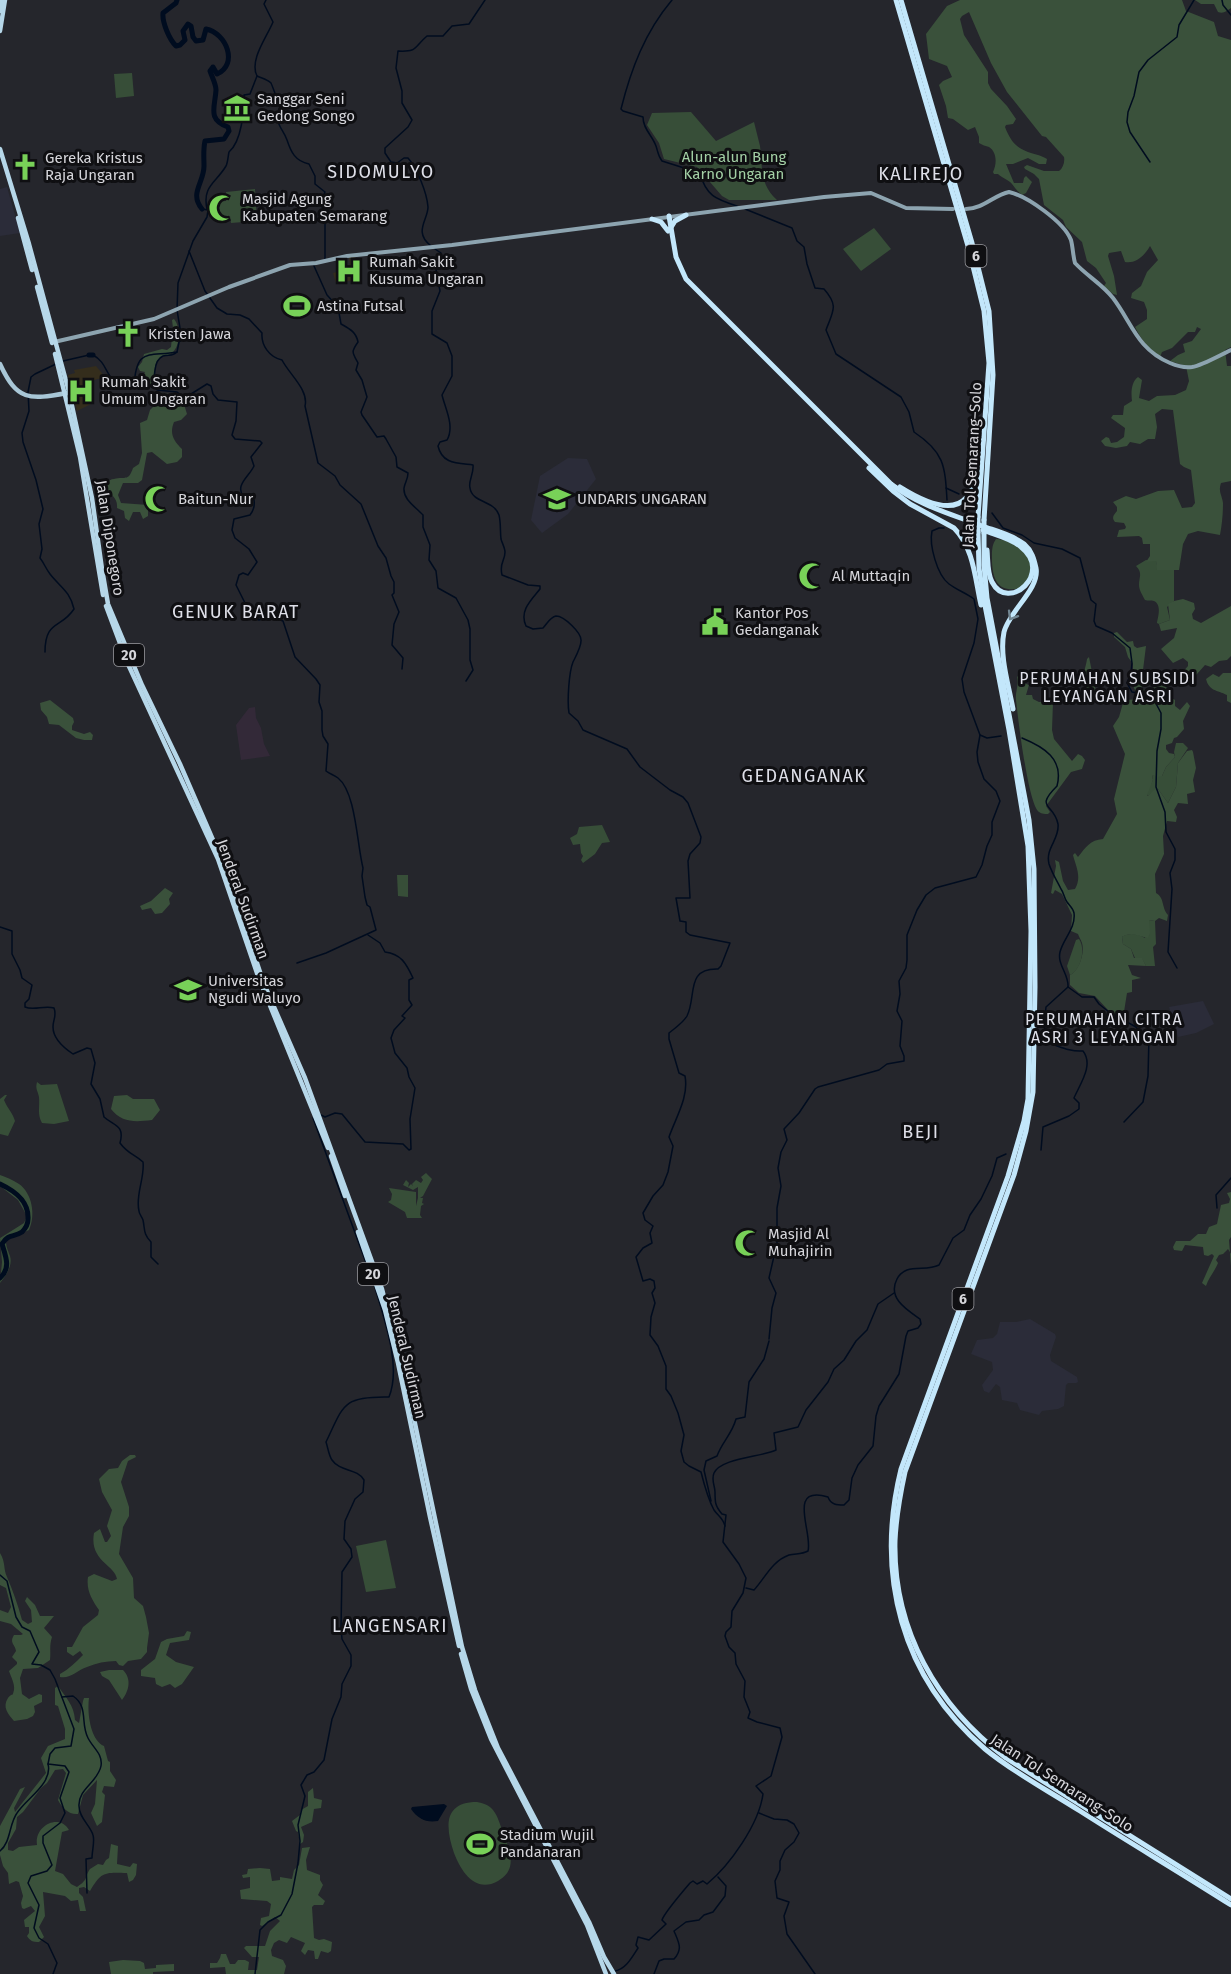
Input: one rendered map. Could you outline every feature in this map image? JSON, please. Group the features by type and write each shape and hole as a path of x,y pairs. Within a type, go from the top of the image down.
{"highway":[{"path":"0,11 3,0"},
{"path":"0,31 3,0"},
{"name":"Jalan Tol Semarang–Solo","path":"898,0 924,78 979,265 989,311 993,375 981,518"},
{"name":"Jalan Tol Semarang–Solo","path":"898,0 975,268 984,311 989,363 981,518 984,565 987,598 1029,820 1035,882 1035,1048 1030,1111 1014,1175 905,1472 897,1513 895,1542 900,1591 909,1630 919,1654 947,1702 973,1731 1006,1758 1231,1899"},
{"path":"920,49 924,78"},
{"path":"924,106 929,114"},
{"name":"Jalan Diponegoro","path":"0,149 14,200"},
{"name":"Jalan Diponegoro","path":"0,158 19,216 67,393 90,498 105,604 137,683 150,705"},
{"path":"669,230 675,221 686,214"},
{"path":"667,217 675,267 690,288 893,491 910,504 954,528 966,542 989,630"},
{"path":"652,219 661,222 669,230 676,257 686,279 870,464 903,494 1014,538 1026,545 1034,557 1037,573 1034,583 1007,624 1003,636 1017,750"},
{"path":"870,464 910,493 942,505 955,504 965,500 974,485 985,427"},
{"path":"893,491 927,509 1018,544 1028,554 1032,567 1029,583 1022,590 1009,593 1002,591 992,583 982,533"},
{"name":"Jalan Tol Semarang–Solo","path":"982,533 979,568 1028,846 1030,883 1028,1098 1024,1121 1008,1176 901,1469 894,1499 890,1540 895,1594 904,1632 925,1676 945,1707 986,1750 1231,1905"},
{"name":"Jalan Diponegoro","path":"96,540 108,604 150,705 202,819"},
{"name":"Jenderal Sudirman","path":"202,819 222,865 254,959 376,1271 392,1322 462,1647 475,1690 502,1755 613,1973"},
{"name":"Jenderal Sudirman","path":"254,959 300,1067 322,1130"},
{"name":"Jenderal Sudirman","path":"342,1183 392,1337 430,1517 469,1681 490,1739 587,1925 606,1974"}],"main road":[{"path":"966,209 979,207 1006,192 1014,193 1032,203 1062,227 1070,238 1077,268 1106,289 1140,342 1160,359 1182,367 1192,367 1231,350"},
{"path":"53,342 145,321 286,266 347,256 866,193 906,208 953,209"},
{"path":"0,364 10,384 17,392 29,397 67,393"}],"shaded area":[{"path":"7,187 20,233 0,236 0,189"},
{"name":"Rumah Sakit Kusuma Ungaran","path":"349,257 355,257 357,280 336,283 333,273 345,270 345,266 350,265"},
{"name":"Rumah Sakit Umum Ungaran","path":"96,366 105,377 87,382 93,403 77,411 68,375 75,373 74,370"},
{"name":"UNDARIS UNGARAN","path":"568,458 587,459 596,479 568,514 542,533 531,520 540,476"},
{"path":"255,707 256,718 270,756 241,760 236,725 249,708"},
{"path":"1203,1001 1214,1024 1196,1033 1178,1037 1169,1007"},
{"path":"1030,1319 1055,1334 1050,1355 1051,1361 1077,1377 1078,1382 1066,1385 1064,1406 1042,1411 1039,1415 1020,1410 1017,1403 1002,1400 1000,1387 996,1384 989,1393 984,1391 982,1385 993,1370 992,1362 971,1354 977,1340 993,1338 997,1334 1000,1322"},
{"path":"444,1804 447,1806 438,1821 423,1820 411,1809 412,1807"}],"green space":[{"path":"960,0 1182,0 1186,11 1214,22 1218,36 1231,40 1231,347 1225,350 1227,366 1231,366 1231,481 1221,483 1220,486 1223,503 1220,535 1198,531 1188,534 1183,544 1179,570 1157,570 1156,561 1146,562 1150,556 1150,544 1143,544 1139,536 1117,537 1119,530 1126,527 1124,523 1115,522 1113,517 1117,507 1113,502 1126,496 1136,499 1158,491 1174,490 1182,508 1192,507 1195,503 1191,470 1180,464 1173,410 1162,409 1155,414 1157,427 1155,439 1148,439 1140,444 1130,442 1127,446 1116,448 1105,446 1101,441 1106,437 1111,443 1117,442 1124,437 1125,428 1111,418 1113,415 1123,415 1124,406 1132,401 1133,385 1138,377 1142,380 1139,398 1149,401 1157,396 1175,395 1186,390 1189,381 1186,366 1170,361 1185,352 1183,344 1192,341 1201,329 1197,327 1195,332 1188,332 1172,348 1162,352 1160,357 1152,351 1135,327 1147,319 1144,302 1131,298 1132,293 1141,286 1147,272 1158,260 1150,246 1143,256 1133,262 1125,262 1121,251 1109,253 1117,295 1113,294 1104,286 1106,283 1096,268 1087,261 1082,242 1066,227 1063,220 1044,205 1039,179 1024,167 1027,165 1044,171 1059,171 1062,168 1064,157 1046,137 1042,136 1007,92 991,63 969,12 960,19 964,35 988,72 988,83 991,89 1016,119 1013,124 1006,125 1008,133 1021,149 1047,159 1046,164 1039,164 1028,158 1013,164 1006,164 1014,183 1023,183 1026,176 1032,182 1026,193 1022,195 1009,182 998,174 994,174 995,155 992,149 979,143 975,127 968,130 948,118 939,85 952,77 947,66 929,59 926,34 947,6"},
{"path":"1195,0 1231,0 1231,8 1220,13 1214,4 1201,4"},
{"path":"132,73 134,96 116,98 114,74"},
{"name":"Alun-alun Bung Karno Ungaran","path":"691,112 716,141 754,122 765,182 777,200 729,200 722,196 697,167 664,159 659,143 647,125 652,113"},
{"path":"255,189 257,221 231,223 230,216 210,218 209,202 226,201 226,192"},
{"path":"874,228 891,249 861,271 843,249"},
{"path":"174,319 179,332 176,348 157,361 151,385 138,385 136,378 142,378 145,372 140,371 138,367 144,354 162,349 167,350 171,347 172,320"},
{"path":"154,392 177,395 182,398 187,414 181,420 174,422 172,434 182,449 182,457 177,462 167,464 152,452 147,453 142,480 138,483 123,483 118,495 121,503 148,505 148,516 143,519 140,512 133,512 129,521 125,518 124,511 117,508 114,497 104,489 105,482 128,477 133,468 139,464 142,453 140,423 147,420 154,406"},
{"path":"996,539 1015,545 1029,559 1031,572 1022,588 1003,588 996,581 992,556"},
{"path":"1146,560 1156,561 1158,570 1174,570 1174,601 1167,607 1170,620 1159,624 1157,623 1158,605 1154,601 1145,600 1139,587 1140,573 1136,566"},
{"path":"1183,599 1194,603 1193,619 1201,623 1231,606 1231,656 1211,667 1205,665 1189,683 1181,674 1188,666 1188,662 1183,658 1173,663 1161,649 1174,638 1177,628 1161,631 1159,624 1170,620 1168,604"},
{"path":"1117,632 1127,642 1133,641 1137,648 1146,646 1142,689 1163,685 1167,688 1168,696 1175,700 1175,706 1180,710 1187,702 1190,706 1183,721 1184,729 1172,743 1166,745 1169,753 1174,754 1175,757 1162,776 1152,775 1153,780 1147,795 1158,789 1168,803 1176,787 1178,763 1187,751 1192,750 1196,768 1193,780 1195,792 1187,794 1188,804 1178,803 1174,810 1177,817 1176,822 1167,821 1163,836 1164,854 1155,874 1156,893 1161,897 1168,915 1167,921 1159,918 1155,921 1149,920 1148,938 1131,934 1122,937 1123,944 1131,949 1134,958 1142,958 1146,966 1128,965 1132,975 1141,978 1132,980 1132,992 1127,993 1123,1018 1108,1010 1095,996 1079,993 1070,985 1070,975 1079,966 1083,947 1078,934 1071,931 1072,915 1062,894 1055,890 1053,894 1051,893 1055,860 1059,862 1063,881 1068,890 1075,889 1078,876 1073,855 1075,853 1078,857 1091,842 1103,839 1117,814 1114,799 1125,754 1113,726 1125,700 1140,699 1133,686 1133,664 1125,647 1114,637 1114,633"},
{"path":"1089,657 1096,692 1089,691 1083,680"},
{"path":"1223,673 1231,673 1231,703 1227,701 1227,695 1211,688 1207,683 1206,679 1213,674 1219,677"},
{"path":"1018,676 1021,682 1029,685 1026,695 1032,695 1033,699 1039,702 1053,702 1054,739 1072,761 1078,754 1085,760 1082,769 1071,772 1046,806 1050,812 1048,814 1042,814 1035,806 1027,778 1016,700"},
{"path":"50,700 73,718 72,730 84,734 90,732 93,735 92,740 76,738 59,725 49,724 41,710 40,703"},
{"path":"1176,743 1183,743 1188,748 1178,763 1176,787 1168,803 1158,789 1148,796 1146,793 1153,780 1152,775 1162,776 1175,757"},
{"path":"602,825 610,842 602,843 595,854 583,863 580,844 573,845 570,838 577,834 579,827"},
{"path":"397,875 408,875 408,897 398,896"},
{"path":"165,888 173,893 169,899 170,904 162,913 155,914 151,908 142,910 140,906 151,901"},
{"path":"1149,920 1155,921 1156,944 1153,947 1155,966 1146,966 1142,959 1135,958 1131,949 1123,944 1122,937 1133,934 1145,938"},
{"path":"1079,939 1082,948 1080,964 1070,975 1067,966 1076,940"},
{"path":"37,1082 41,1085 57,1084 69,1121 54,1124 42,1123"},
{"path":"7,1095 4,1100 15,1121 8,1136 0,1134 0,1099"},
{"path":"127,1095 133,1099 154,1099 160,1110 152,1120 124,1119 111,1109 114,1096"},
{"path":"426,1173 432,1179 420,1198 423,1198 422,1203 424,1204 421,1206 422,1218 407,1218 405,1212 388,1202 392,1194 389,1188 416,1192 416,1206 418,1187 413,1190 403,1185 406,1180 409,1183 408,1187 411,1184 413,1186 416,1180 421,1183 423,1180 421,1177"},
{"path":"0,1175 19,1184 27,1193 32,1205 29,1230 9,1239 4,1237 5,1235 24,1223 27,1216 18,1200 0,1186"},
{"path":"1231,1192 1231,1237 1229,1240 1230,1252 1228,1249 1219,1255 1216,1260 1218,1263 1206,1286 1202,1283 1214,1256 1204,1255 1203,1247 1185,1245 1182,1251 1174,1250 1173,1247 1176,1241 1190,1241 1198,1234 1206,1234 1209,1227 1217,1224 1221,1205 1229,1203 1227,1193"},
{"path":"5,1235 9,1239 6,1243 11,1263 0,1283 2,1262 0,1238"},
{"path":"130,1455 136,1457 128,1461 121,1482 129,1507 129,1516 123,1527 119,1554 133,1578 134,1598 143,1606 149,1633 147,1652 141,1659 128,1661 123,1666 116,1661 105,1662 83,1668 67,1677 60,1677 60,1674 83,1655 80,1651 73,1656 67,1652 67,1647 72,1647 83,1627 98,1615 99,1610 89,1591 88,1577 94,1574 112,1581 117,1579 95,1550 93,1542 94,1533 100,1529 105,1542 111,1536 107,1526 112,1510 102,1492 99,1479 109,1469 118,1468 122,1461"},
{"path":"386,1540 396,1588 366,1592 356,1546"},
{"path":"0,1553 22,1620 28,1624 32,1622 31,1610 25,1601 27,1597 35,1605 40,1616 54,1616 44,1628 52,1637 50,1660 38,1668 23,1669 20,1678 22,1694 29,1699 39,1694 42,1695 42,1702 34,1706 33,1716 14,1721 6,1707 8,1698 14,1690 9,1671 17,1664 12,1657 16,1651 12,1640 14,1635 23,1634 11,1624 0,1621 0,1610 8,1613 11,1607 6,1588 0,1585"},
{"path":"187,1631 191,1632 189,1640 170,1643 166,1655 176,1662 194,1667 182,1684 175,1688 170,1684 162,1687 156,1684 155,1678 141,1676 141,1670 155,1659 161,1642 184,1636"},
{"path":"123,1670 128,1677 128,1689 122,1700 109,1680 100,1672"},
{"path":"58,1686 71,1706 75,1720 79,1723 84,1698 89,1698 90,1725 95,1738 104,1746 110,1762 110,1771 116,1780 114,1787 104,1786 102,1822 97,1826 91,1813 95,1804 97,1780 83,1795 78,1814 72,1813 58,1800 66,1773 63,1769 55,1770 47,1783 17,1817 16,1829 8,1843 8,1850 13,1851 19,1847 37,1845 39,1832 43,1827 59,1822 69,1830 62,1832 55,1871 63,1874 71,1884 77,1887 85,1880 90,1869 98,1864 103,1865 109,1858 111,1844 118,1846 117,1864 130,1867 133,1863 137,1864 136,1875 129,1882 127,1873 108,1873 97,1880 90,1891 84,1887 79,1888 86,1911 80,1911 78,1900 71,1901 65,1896 43,1892 45,1916 39,1927 44,1937 37,1942 27,1936 29,1927 25,1927 24,1920 35,1911 31,1906 22,1908 23,1896 19,1882 9,1884 8,1873 3,1866 0,1855 0,1826 20,1789 25,1787 14,1808 15,1812 46,1773 41,1758 48,1746 65,1739 65,1729 58,1706 55,1705 55,1688"},
{"path":"313,1788 314,1798 322,1800 321,1808 314,1809 312,1822 301,1827 304,1835 303,1842 300,1844 298,1832 292,1821 300,1815 301,1810 308,1806 308,1792"},
{"name":"Stadium Wujil Pandanaran","path":"477,1802 488,1806 495,1812 511,1858 508,1871 504,1876 498,1881 482,1885 470,1879 461,1867 449,1835 449,1818 452,1812 466,1803"},
{"path":"310,1847 306,1860 307,1870 320,1875 323,1885 318,1895 325,1901 323,1905 312,1907 314,1938 332,1942 331,1951 328,1953 321,1951 318,1959 315,1959 314,1951 308,1950 305,1955 301,1951 305,1943 291,1937 287,1943 279,1940 274,1943 271,1950 272,1956 283,1960 286,1966 284,1974 226,1974 225,1967 210,1968 210,1963 217,1963 221,1954 226,1954 230,1964 235,1964 238,1960 245,1960 249,1962 248,1970 257,1970 259,1957 252,1957 244,1948 246,1946 265,1946 270,1931 280,1921 275,1917 262,1926 260,1925 261,1918 269,1916 271,1904 267,1901 241,1899 240,1890 250,1888 250,1877 243,1878 242,1875 247,1874 248,1869 260,1868 270,1869 272,1881 280,1880 280,1877 292,1879 294,1870 299,1865 302,1848"},
{"path":"140,1961 144,1963 145,1969 156,1968 156,1965 174,1964 174,1971 153,1972 153,1974 111,1974 109,1962"}],"waterway":[{"path":"177,0 163,13 167,30 176,46 185,40 183,31 188,24 191,26 196,41 203,40 206,29 219,36 224,42 228,56 224,69 217,74 213,67 210,71 216,88 215,117 221,124 228,127 229,131 224,139 205,141 204,166 197,193 198,203 202,209"},
{"path":"207,209 208,190 226,166 229,152 237,141 243,117 244,95 250,94 257,76 255,70 257,56 273,22 264,4 266,0"},
{"path":"431,246 422,231 428,207 418,174 408,158 397,163 391,162 385,153 385,148 408,127 412,120 402,103 402,91 396,68 398,51 412,50 427,36 443,36 452,26 469,24 485,0"},
{"path":"672,0 662,12 640,52 621,109 643,117 644,125 662,161 700,173 709,192 737,206"},
{"path":"1150,162 1130,132 1127,122 1128,112 1139,72 1148,60 1177,37 1179,25 1194,0"},
{"path":"1222,0 1231,15"},
{"path":"257,76 271,83 280,108 277,117 290,148 297,158 309,164 315,176 315,184 325,192 321,201 325,220 325,261"},
{"path":"93,355 103,364 112,380 124,386 134,387 137,365 145,356 177,352 179,342 182,340 177,310 178,283 193,241 207,217 208,210 202,209"},
{"path":"745,209 792,228 797,241 804,247 815,288 824,289 832,300 833,309 826,330 836,354 901,397 909,412 914,432 932,446 941,460 947,500"},
{"path":"435,249 441,253 436,271 440,291 432,311 432,334 447,343 452,356 452,376 442,395 450,429 447,440 440,442 438,446 440,452 451,461 473,465 470,485 472,493 493,507 499,515 501,539 505,549 501,567 502,575 528,585 540,586 525,611 526,626 533,629 543,628 550,619 556,616 568,622 581,638 569,679 569,713 578,721 583,730 627,749 640,767 688,803 701,837 700,843 690,854 688,861 690,898 676,898 680,921 686,922 686,932 690,935 730,943 721,966 718,969 701,973 696,978 687,1016 669,1033 679,1073 685,1076 685,1092 669,1137 673,1146 668,1172 663,1185 643,1213 645,1220 653,1226 650,1233 652,1243 643,1248 636,1257 643,1281 650,1279 654,1281 655,1288 652,1293 655,1303 650,1335 658,1346 666,1366 666,1389 678,1413 684,1435 681,1451 684,1462 701,1472 712,1506 725,1526"},
{"path":"189,251 205,291 217,308 227,314 240,315 249,319 262,333 267,350 282,360 298,382 304,394 318,463 335,476 340,485 361,504 378,546 386,558 394,582 392,595 399,612 394,624 392,645 403,658 402,669"},
{"path":"314,266 327,295 338,307 341,324 352,331 358,342 353,352 358,363 356,370 367,397 362,415 377,437 384,436 396,457 397,467 408,473 404,492 408,500 423,515 423,527 430,545 429,560 436,571 438,588 456,598 468,620 470,660 473,670 466,681"},
{"path":"177,352 163,356 157,362 155,377 157,390 177,392 181,395 191,394 207,384 211,386 218,400 237,402 236,421 232,435 235,439 262,443 251,457 254,466 241,485 244,498 251,497 254,500 253,510 250,515 234,519 232,530 235,538 249,549 257,562 248,575 243,573 239,575 236,585 251,615 259,620 269,616 283,621 295,657 320,685 322,730 328,744 326,771 338,778 344,785 355,820 365,897 376,930 326,953 297,963"},
{"path":"63,361 89,355"},
{"path":"45,652 51,630 74,609 67,593 50,574 40,558 42,549 39,524 43,509 22,433 29,411 28,392 31,377 56,364"},
{"path":"946,488 959,494"},
{"path":"965,505 974,508"},
{"path":"992,513 1003,528 1022,535 1034,543 1062,549 1080,558 1091,600 1096,604 1094,621 1096,626 1112,633 1130,648 1132,663 1127,683 1132,692 1153,698 1161,713 1156,787 1165,812 1166,832 1175,849 1175,860 1170,873 1172,889 1168,952 1177,968"},
{"path":"944,528 932,531 935,559 945,580 974,599 978,619 974,643 962,679 964,692 980,735 987,738 1001,736"},
{"path":"769,1339 776,1293 769,1278 777,1243 777,1208 781,1186 778,1168 781,1152 787,1140 784,1129 818,1087 879,1070 887,1064 904,1061 900,1046 902,1021 897,1011 900,994 899,981 906,968 907,935 926,895 935,888 976,877 992,835 992,822 1000,801 996,791 984,779 978,762 980,735"},
{"path":"1022,738 1045,750 1058,768 1057,786 1050,793 1046,803 1058,824 1057,834 1048,858 1053,874 1074,913 1073,924 1060,952 1061,965 1068,987 1046,1007 1044,1026 1049,1043 1070,1050 1083,1051 1087,1062 1085,1074 1074,1098 1079,1103 1079,1109 1043,1127 1041,1150"},
{"path":"0,927 12,931 12,954 22,978 32,985 25,1007 54,1008 53,1031 60,1043 73,1054 87,1048 91,1049 95,1063 91,1084 100,1099 104,1117 120,1129 120,1143 123,1147 143,1162 138,1199 139,1212 145,1234 151,1242 151,1257 158,1264"},
{"path":"321,1115 325,1117 335,1113 342,1114 365,1142 403,1144 409,1150 411,1149 410,1119 415,1088 407,1068 395,1053 391,1038 394,1030 405,1018 402,1016 412,1005 409,1000 409,980 413,978 402,960 385,952 380,943 368,935"},
{"path":"1068,987 1082,997 1094,997 1109,1012 1149,1037 1148,1076 1143,1102 1124,1122"},
{"path":"313,1118 369,1271"},
{"path":"746,1588 754,1590 773,1566 783,1558 808,1551 809,1543 804,1512 808,1498 815,1495 828,1497 833,1503 839,1505 844,1505 849,1500 852,1478 858,1465 873,1446 879,1406 899,1374 908,1331 918,1328 921,1324 920,1319 896,1298 897,1279 907,1270 939,1265 953,1238 964,1230 970,1215 981,1199 992,1176 997,1158 1006,1154"},
{"path":"1217,1208 1216,1195 1231,1178"},
{"path":"0,1184 20,1197 28,1213 26,1226 22,1232 9,1237 2,1244 7,1266 0,1278"},
{"path":"255,1974 260,1930 268,1922 281,1915 292,1894 300,1841 298,1825 305,1796 301,1785 307,1775 314,1772 324,1760 332,1719 341,1697 342,1684 351,1666 351,1655 342,1639 341,1628 342,1572 352,1557 351,1549 344,1539 345,1521 355,1499 363,1492 364,1480 361,1476 335,1464 326,1442 341,1411 347,1405 362,1398 389,1397 393,1370 390,1340 374,1284"},
{"path":"615,1971 626,1965 638,1948 636,1945 638,1937 649,1940 666,1924 662,1920 690,1883 693,1881 697,1884 703,1881 707,1884 734,1855 756,1818 763,1794 756,1786 771,1776 782,1737 780,1728 748,1718 750,1712 744,1697 745,1681 736,1664 735,1653 729,1647 725,1636 731,1627 732,1611 743,1593 746,1578 723,1542 726,1515 722,1514 716,1504 714,1473 718,1468 733,1461 776,1450 774,1433 798,1427 806,1410 828,1382 834,1369 844,1360 856,1341 867,1330 878,1304 894,1293"},
{"path":"711,1501 704,1470 706,1461 717,1456 736,1419 745,1417 749,1382 764,1359 769,1341"},
{"path":"0,1575 7,1581 16,1617 22,1627 30,1631 39,1652 32,1664 41,1665 50,1670 74,1729 71,1746 55,1748 50,1754 48,1764 65,1766 69,1772 60,1798 65,1813 60,1823 43,1836 43,1843 52,1865 47,1871 31,1876 28,1883 39,1905 34,1928 39,1938 48,1944 57,1963 53,1974"},
{"path":"62,1697 73,1696 78,1700 83,1710 86,1732 101,1762 99,1772 82,1795 79,1806 94,1837 92,1858 86,1859 87,1893"},
{"path":"0,1851 6,1843 17,1813 47,1778 48,1764"},
{"path":"759,1813 774,1819 787,1820 794,1824 799,1833 794,1842 785,1850 775,1881 777,1898 789,1902 784,1916 787,1934 815,1974"},
{"path":"654,1974 659,1961 674,1959 678,1952 679,1942 674,1931 686,1922 699,1920 704,1915 713,1912 725,1896 726,1886 718,1877"}],"place":[{"name":"Sanggar Seni Gedong Songo","path":"237,108"},
{"name":"Gereka Kristus Raja Ungaran","path":"25,167"},
{"name":"Masjid Agung Kabupaten Semarang","path":"222,208"},
{"name":"Rumah Sakit Kusuma Ungaran","path":"349,271"},
{"name":"Astina Futsal","path":"297,306"},
{"name":"Kristen Jawa","path":"128,334"},
{"name":"Rumah Sakit Umum Ungaran","path":"81,391"},
{"name":"Baitun-Nur","path":"158,499"},
{"name":"UNDARIS UNGARAN","path":"557,499"},
{"name":"Al Muttaqin","path":"812,576"},
{"name":"Kantor Pos Gedanganak","path":"715,622"},
{"name":"Universitas Ngudi Waluyo","path":"188,990"},
{"name":"Masjid Al Muhajirin","path":"748,1243"},
{"name":"Stadium Wujil Pandanaran","path":"480,1844"}],"district":[{"name":"SIDOMULYO","path":"381,172"},
{"name":"KALIREJO","path":"921,174"},
{"name":"GENUK BARAT","path":"236,612"},
{"name":"PERUMAHAN SUBSIDI LEYANGAN ASRI","path":"1108,687"},
{"name":"GEDANGANAK","path":"804,776"},
{"name":"PERUMAHAN CITRA ASRI 3 LEYANGAN","path":"1104,1028"},
{"name":"BEJI","path":"921,1132"},
{"name":"LANGENSARI","path":"390,1626"}]}
